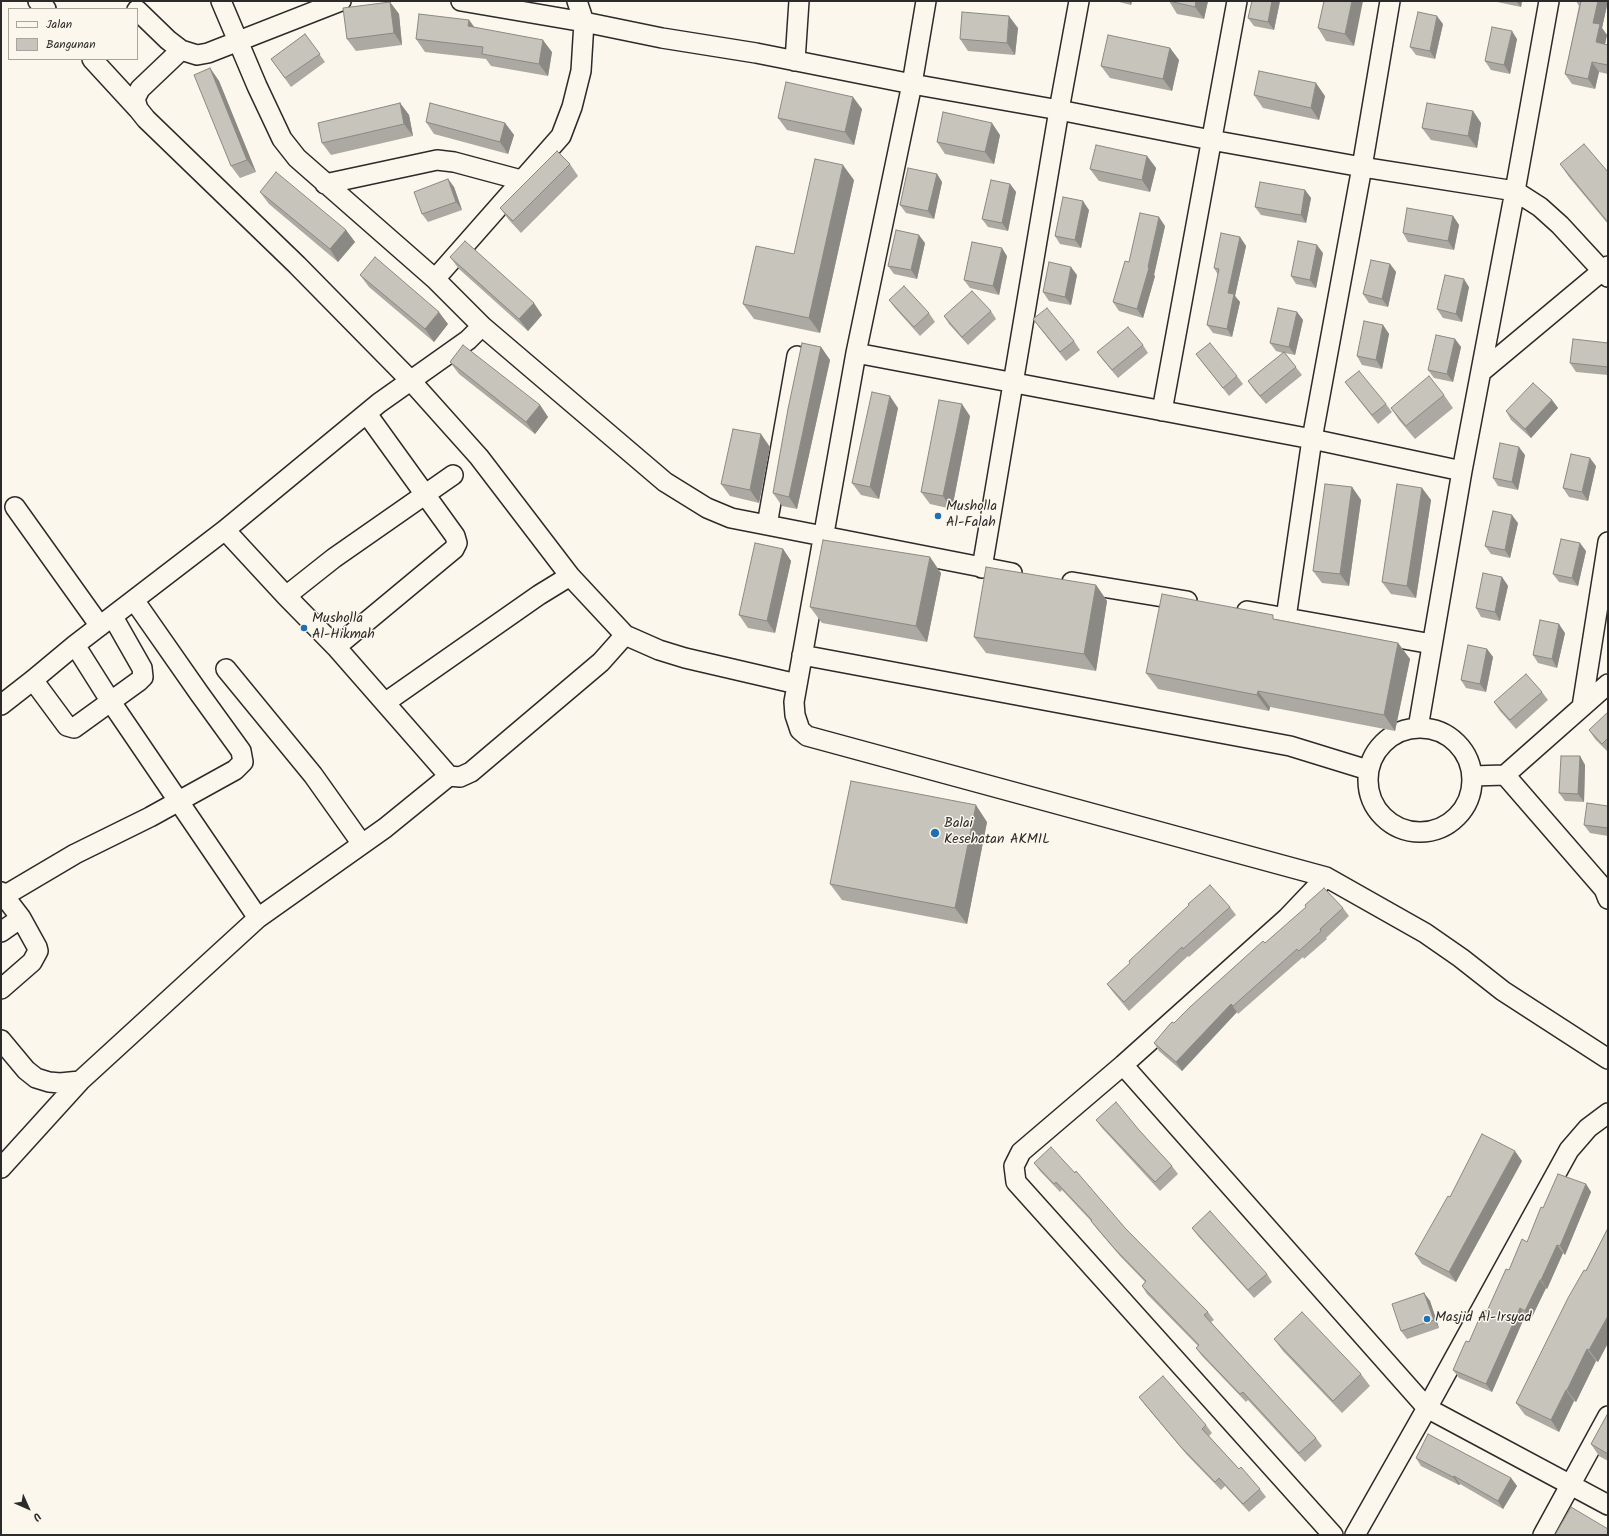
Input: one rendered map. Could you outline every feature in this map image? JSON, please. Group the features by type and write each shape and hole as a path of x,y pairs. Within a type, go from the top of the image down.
{"street":[{"path":"222,1 257,86 282,140 297,158 435,280 482,326 665,482 707,508 731,518 824,535 982,568 1029,575"},
{"path":"138,12 181,50 196,55 208,53 341,1"},
{"path":"461,1 584,22 662,38 756,53 912,84 1059,110 1362,168 1515,191 1540,207 1606,271 1480,372"},
{"path":"435,280 521,180 562,136 572,107 581,71 584,22 577,1"},
{"path":"795,61 799,1"},
{"path":"926,1 912,84 856,353 802,655 795,700 800,730 807,736 1326,877 1425,933 1461,958 1503,991 1608,1060"},
{"path":"982,568 1012,383 1079,1"},
{"path":"1162,411 1237,1"},
{"path":"1286,618 1312,439 1362,168 1390,1"},
{"path":"1418,728 1462,471 1549,1"},
{"path":"138,109 135,98 140,89 181,50"},
{"path":"93,60 151,124 297,265 406,384 478,456 621,640 716,665 795,700"},
{"path":"325,184 437,160 454,162 521,180"},
{"path":"1,705 75,645 225,530 373,408 468,340 482,326"},
{"path":"856,353 1312,439 1462,471"},
{"path":"767,525 797,356"},
{"path":"336,646 456,546 457,543 455,536 425,495 373,408"},
{"path":"286,596 334,558 453,475"},
{"path":"15,507 106,621 143,672 143,676 139,681 74,728 67,726 33,680"},
{"path":"225,530 286,596 336,646 449,776"},
{"path":"1582,707 1608,542"},
{"path":"386,702 570,576"},
{"path":"1052,579 1200,604"},
{"path":"1,989 32,962 38,951 38,947 21,918 2,894 75,854 150,817 235,770 243,762 241,751 134,600"},
{"path":"1232,609 1432,644"},
{"path":"1,1168 80,1081 258,918 385,828 449,776 460,777 471,772 602,662 621,640"},
{"path":"75,645 111,702 258,918"},
{"path":"802,655 1290,746 1368,770"},
{"path":"226,669 313,775 362,844"},
{"path":"1472,776 1505,775 1608,684"},
{"path":"1418,728 1437,731 1457,744 1467,758 1472,776 1470,794 1466,805 1454,820 1434,831 1421,833 1402,830 1381,816 1371,800 1368,770 1377,750 1388,739 1402,731 1418,728"},
{"path":"1505,775 1604,889 1608,899"},
{"path":"1326,877 1287,918 1123,1065 1021,1152 1014,1166 1016,1182 1333,1535"},
{"path":"1,932 21,918"},
{"path":"1,1040 26,1070 36,1078 55,1083 80,1081"},
{"path":"1123,1065 1427,1408 1608,1505"},
{"path":"1355,1535 1427,1408 1569,1150 1588,1128 1608,1114"},
{"path":"1543,1535 1608,1416"}],"building":[{"path":"1169,1 1196,1 1195,7"},
{"path":"1252,1 1272,1 1268,22 1248,18"},
{"path":"1324,1 1352,1 1345,34 1318,28"},
{"path":"1581,1 1598,1 1593,23 1600,24 1596,42 1608,45 1608,65 1592,62 1588,79 1565,74"},
{"path":"390,2 394,33 347,39 343,8"},
{"path":"962,12 1009,16 1007,43 960,39"},
{"path":"1418,12 1437,16 1430,51 1410,47"},
{"path":"419,14 469,20 468,26 543,40 539,64 482,54 483,47 416,39"},
{"path":"1492,27 1512,31 1504,65 1485,61"},
{"path":"305,34 320,54 285,78 271,59"},
{"path":"1108,35 1170,48 1163,79 1101,66"},
{"path":"210,68 247,160 231,166 194,75"},
{"path":"1259,71 1316,83 1311,108 1254,95"},
{"path":"786,82 853,97 845,132 778,118"},
{"path":"400,103 404,124 322,143 318,123"},
{"path":"430,103 505,123 500,142 426,122"},
{"path":"1427,103 1473,111 1468,136 1422,128"},
{"path":"943,112 992,123 985,152 937,142"},
{"path":"1584,144 1608,172 1607,221 1560,164"},
{"path":"1096,145 1147,156 1142,180 1090,169"},
{"path":"557,151 570,164 513,221 500,208"},
{"path":"815,159 843,165 809,318 743,304 756,246 794,254"},
{"path":"908,168 937,174 928,211 900,205"},
{"path":"276,172 346,230 330,249 260,192"},
{"path":"448,179 456,202 422,214 414,192"},
{"path":"991,180 1010,184 1002,223 982,219"},
{"path":"1260,182 1305,190 1301,215 1255,207"},
{"path":"1063,197 1083,201 1075,240 1055,236"},
{"path":"1407,208 1453,216 1448,241 1403,233"},
{"path":"1140,213 1159,217 1149,268 1137,309 1113,302 1125,261 1129,262"},
{"path":"896,230 919,235 911,270 888,266"},
{"path":"1221,233 1240,237 1228,293 1234,294 1227,329 1207,325 1219,269 1214,268"},
{"path":"465,241 534,303 519,319 450,257"},
{"path":"1298,241 1317,245 1310,280 1291,276"},
{"path":"972,242 1002,248 993,286 964,280"},
{"path":"375,257 439,312 425,329 360,275"},
{"path":"1371,260 1390,264 1382,299 1363,294"},
{"path":"1049,262 1071,267 1065,297 1043,292"},
{"path":"1445,275 1464,279 1456,314 1437,309"},
{"path":"904,286 929,313 914,327 889,300"},
{"path":"972,291 991,311 962,337 944,316"},
{"path":"1047,308 1074,341 1060,352 1033,319"},
{"path":"1278,308 1297,312 1289,347 1270,343"},
{"path":"1364,321 1383,325 1376,360 1357,356"},
{"path":"1128,327 1143,345 1112,370 1097,352"},
{"path":"1436,335 1455,339 1447,374 1428,370"},
{"path":"1573,339 1608,343 1608,367 1570,363"},
{"path":"802,343 821,347 789,497 773,493 788,409"},
{"path":"1210,343 1237,376 1223,388 1196,354"},
{"path":"463,345 540,405 526,422 450,362"},
{"path":"1284,352 1296,367 1260,396 1248,381"},
{"path":"1359,371 1386,404 1372,415 1345,382"},
{"path":"1429,376 1444,395 1406,426 1391,408"},
{"path":"1533,383 1552,400 1525,429 1506,411"},
{"path":"872,392 890,396 870,487 852,483"},
{"path":"939,400 962,404 943,496 921,492"},
{"path":"733,429 761,434 750,490 721,484"},
{"path":"1500,443 1519,447 1512,482 1493,478"},
{"path":"1571,454 1590,458 1582,492 1563,488"},
{"path":"1325,484 1352,487 1340,574 1313,571"},
{"path":"1397,484 1422,488 1407,586 1382,582"},
{"path":"1493,511 1512,515 1505,550 1485,546"},
{"path":"1561,539 1580,543 1572,578 1553,574"},
{"path":"823,540 930,557 916,626 810,607"},
{"path":"755,543 783,549 767,621 739,615"},
{"path":"986,567 1096,585 1084,654 974,637"},
{"path":"1483,573 1502,577 1495,612 1476,608"},
{"path":"1162,594 1273,615 1273,619 1398,643 1384,715 1258,691 1257,695 1146,673"},
{"path":"1540,620 1559,624 1552,659 1533,655"},
{"path":"1468,645 1487,649 1480,684 1461,680"},
{"path":"1526,674 1542,692 1510,720 1494,702"},
{"path":"1608,712 1608,738 1602,744 1589,730"},
{"path":"1561,756 1580,756 1578,794 1559,793"},
{"path":"851,781 976,805 955,908 830,884"},
{"path":"1587,803 1608,806 1608,828 1584,825"},
{"path":"1210,885 1230,907 1183,949 1182,947 1124,1002 1107,984 1130,963 1129,961 1189,905 1188,904"},
{"path":"1324,888 1343,908 1320,929 1321,931 1299,951 1297,949 1233,1006 1231,1004 1176,1062 1154,1043 1172,1022 1174,1023 1263,941 1265,943 1306,907 1305,905"},
{"path":"1116,1102 1172,1166 1155,1182 1096,1120"},
{"path":"1482,1134 1515,1151 1449,1272 1415,1254 1448,1196 1450,1197"},
{"path":"1051,1147 1075,1173 1076,1171 1126,1229 1208,1312 1204,1315 1316,1438 1299,1453 1243,1392 1240,1394 1196,1348 1199,1345 1142,1286 1146,1281 1114,1248 1091,1221 1092,1220 1056,1182 1054,1184 1034,1163"},
{"path":"1558,1174 1586,1184 1560,1246 1557,1245 1525,1311 1520,1308 1486,1384 1453,1370 1466,1341 1469,1342 1483,1310 1487,1311 1506,1269 1509,1270 1522,1239 1527,1242 1541,1207 1543,1208"},
{"path":"1210,1211 1267,1274 1248,1290 1192,1228"},
{"path":"1608,1228 1608,1316 1589,1350 1587,1349 1551,1420 1516,1403 1568,1298 1584,1270 1586,1271"},
{"path":"1424,1293 1434,1320 1401,1331 1392,1304"},
{"path":"1302,1312 1361,1374 1333,1401 1274,1339"},
{"path":"1163,1376 1206,1425 1202,1429 1239,1469 1241,1467 1260,1489 1243,1504 1219,1478 1215,1482 1181,1447 1139,1397"},
{"path":"1608,1413 1608,1454 1591,1444"},
{"path":"1428,1434 1511,1478 1498,1501 1454,1476 1453,1477 1416,1458"},
{"path":"1571,1507 1608,1529 1608,1535 1555,1535"}],"place":[{"name":"Musholla Al-Falah","path":"938,516"},
{"name":"Musholla Al-Hikmah","path":"304,628"},
{"name":"Balai Kesehatan AKMIL","path":"935,833"},
{"name":"Masjid Al-Irsyad","path":"1427,1319"}]}
